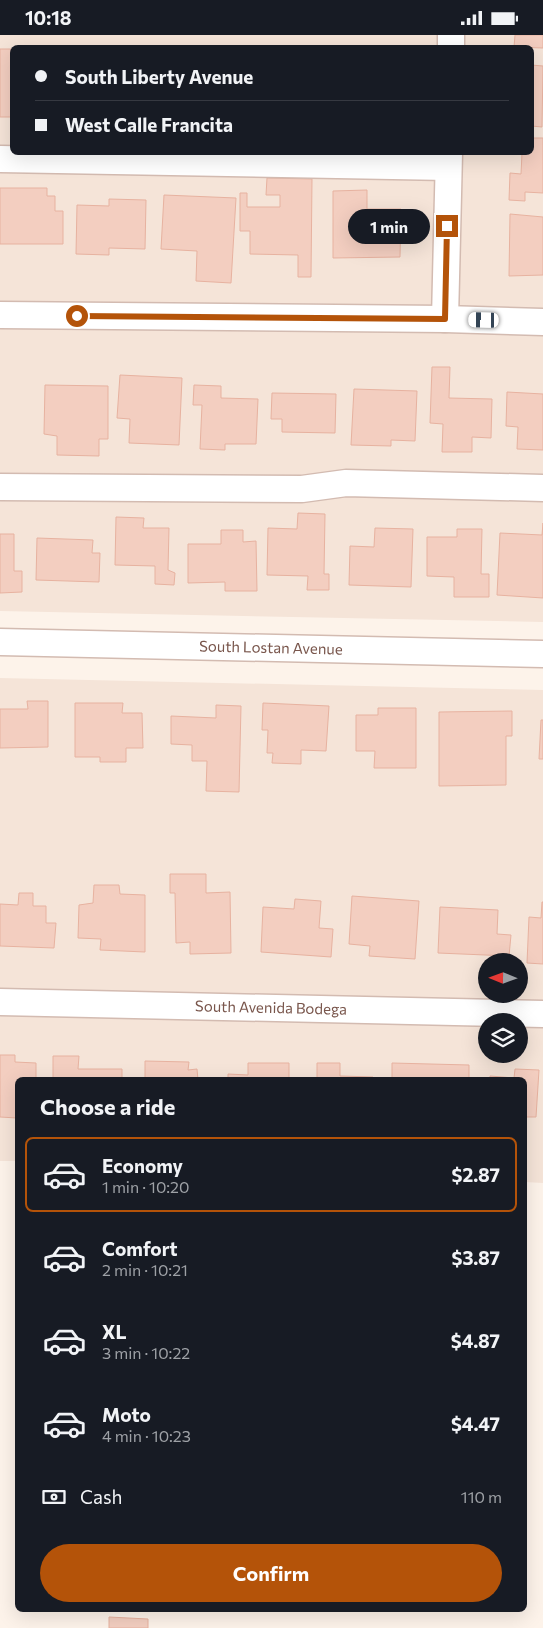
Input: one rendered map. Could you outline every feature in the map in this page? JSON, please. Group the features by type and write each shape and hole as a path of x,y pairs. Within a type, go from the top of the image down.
{"street":[{"path":"0,159 448,160 445,319"},
{"path":"0,315 445,319 543,322"},
{"path":"0,487 302,489 346,483 543,488"},
{"name":"South Lostan Avenue","path":"0,642 543,654"},
{"name":"South Avenida Bodega","path":"0,1002 543,1014"}],"shaded area":[{"path":"0,35 543,35 543,622 0,611"},
{"path":"0,678 543,690 543,1183 527,1182 527,1077 15,1077 15,1161 0,1161"}],"building":[{"path":"515,35 543,35 543,48 534,48 534,45 514,45"},
{"path":"0,49 10,49 10,117 0,117"},
{"path":"534,65 543,66 542,127 534,126"},
{"path":"534,138 543,138 543,193 525,192 525,201 509,200 510,173 521,174 522,155 534,155"},
{"path":"267,178 312,179 311,277 298,277 298,255 250,254 250,231 240,231 240,193 247,193 247,207 280,207 280,195 266,195"},
{"path":"0,188 47,188 47,196 55,196 55,211 63,211 63,244 0,244"},
{"path":"367,190 367,209 401,209 400,257 333,258 333,191"},
{"path":"164,195 236,198 231,283 196,281 197,251 161,249"},
{"path":"109,199 146,200 145,249 109,248 109,255 76,254 77,205 109,206"},
{"path":"510,214 543,217 543,275 509,276"},
{"path":"432,367 450,367 449,398 492,399 491,438 472,437 472,452 442,452 443,424 430,423"},
{"path":"120,375 182,378 179,445 129,443 130,419 117,418"},
{"path":"45,385 108,386 108,439 99,439 99,456 57,455 57,436 44,434"},
{"path":"194,385 221,386 221,398 258,399 256,444 225,444 225,450 200,449 202,405 193,405"},
{"path":"354,389 417,391 415,441 391,440 391,446 351,445"},
{"path":"507,392 543,394 543,450 517,449 518,427 506,426"},
{"path":"272,393 336,394 335,433 282,432 282,419 271,419"},
{"path":"298,513 325,514 324,574 329,574 329,590 307,590 308,576 267,575 268,528 297,529"},
{"path":"116,517 144,518 143,528 169,528 168,570 175,573 174,585 155,584 155,566 115,565"},
{"path":"543,523 543,598 497,595 500,533 542,535"},
{"path":"375,528 413,529 411,587 349,585 350,546 374,547"},
{"path":"457,529 482,529 481,574 489,574 489,597 454,597 454,577 427,576 427,537 457,537"},
{"path":"221,530 243,530 243,542 256,541 257,591 225,591 225,582 188,583 188,544 221,544"},
{"path":"0,534 14,534 14,571 22,571 22,592 0,593"},
{"path":"37,538 93,540 92,553 100,553 99,582 36,580"},
{"path":"27,701 48,701 48,747 0,748 0,709 28,709"},
{"path":"75,703 123,703 122,713 142,713 143,748 126,748 126,762 100,762 100,757 75,757"},
{"path":"263,703 329,706 326,751 301,750 301,764 272,763 273,753 267,753 268,730 262,730"},
{"path":"216,705 241,706 239,792 206,791 207,761 192,761 192,745 171,744 171,716 216,718"},
{"path":"378,708 416,708 416,768 374,768 375,751 356,751 356,715 378,715"},
{"path":"512,711 512,736 506,736 506,785 439,786 439,712"},
{"path":"541,720 543,720 543,759 539,759"},
{"path":"170,874 206,874 206,893 230,892 231,953 190,954 190,942 176,943 175,893 170,893"},
{"path":"94,885 119,885 120,894 145,895 145,952 100,950 101,939 78,938 79,905 93,903"},
{"path":"19,893 33,893 33,906 46,906 46,923 56,923 54,948 0,946 0,904 18,905"},
{"path":"352,896 419,901 415,959 369,956 370,946 349,944"},
{"path":"295,899 321,901 319,928 333,929 331,957 261,952 263,907 294,909"},
{"path":"543,902 543,964 528,963 529,917 541,918"},
{"path":"440,907 498,910 497,934 511,935 509,953 478,953 478,955 438,953"},
{"path":"0,1055 15,1055 15,1062 36,1063 36,1077 15,1077 15,1118 0,1117"},
{"path":"53,1056 79,1056 78,1069 122,1069 122,1077 53,1077"},
{"path":"145,1061 189,1062 188,1070 197,1069 198,1077 145,1077"},
{"path":"248,1063 289,1063 289,1077 228,1077 228,1074 248,1075"},
{"path":"317,1063 340,1063 340,1076 373,1077 317,1077"},
{"path":"392,1063 469,1065 469,1077 392,1077"},
{"path":"515,1069 539,1070 536,1117 527,1117 527,1077 514,1077"},
{"path":"109,1617 148,1619 148,1628 109,1628"}],"route":[{"path":"77,316 445,319 447,226"}]}
